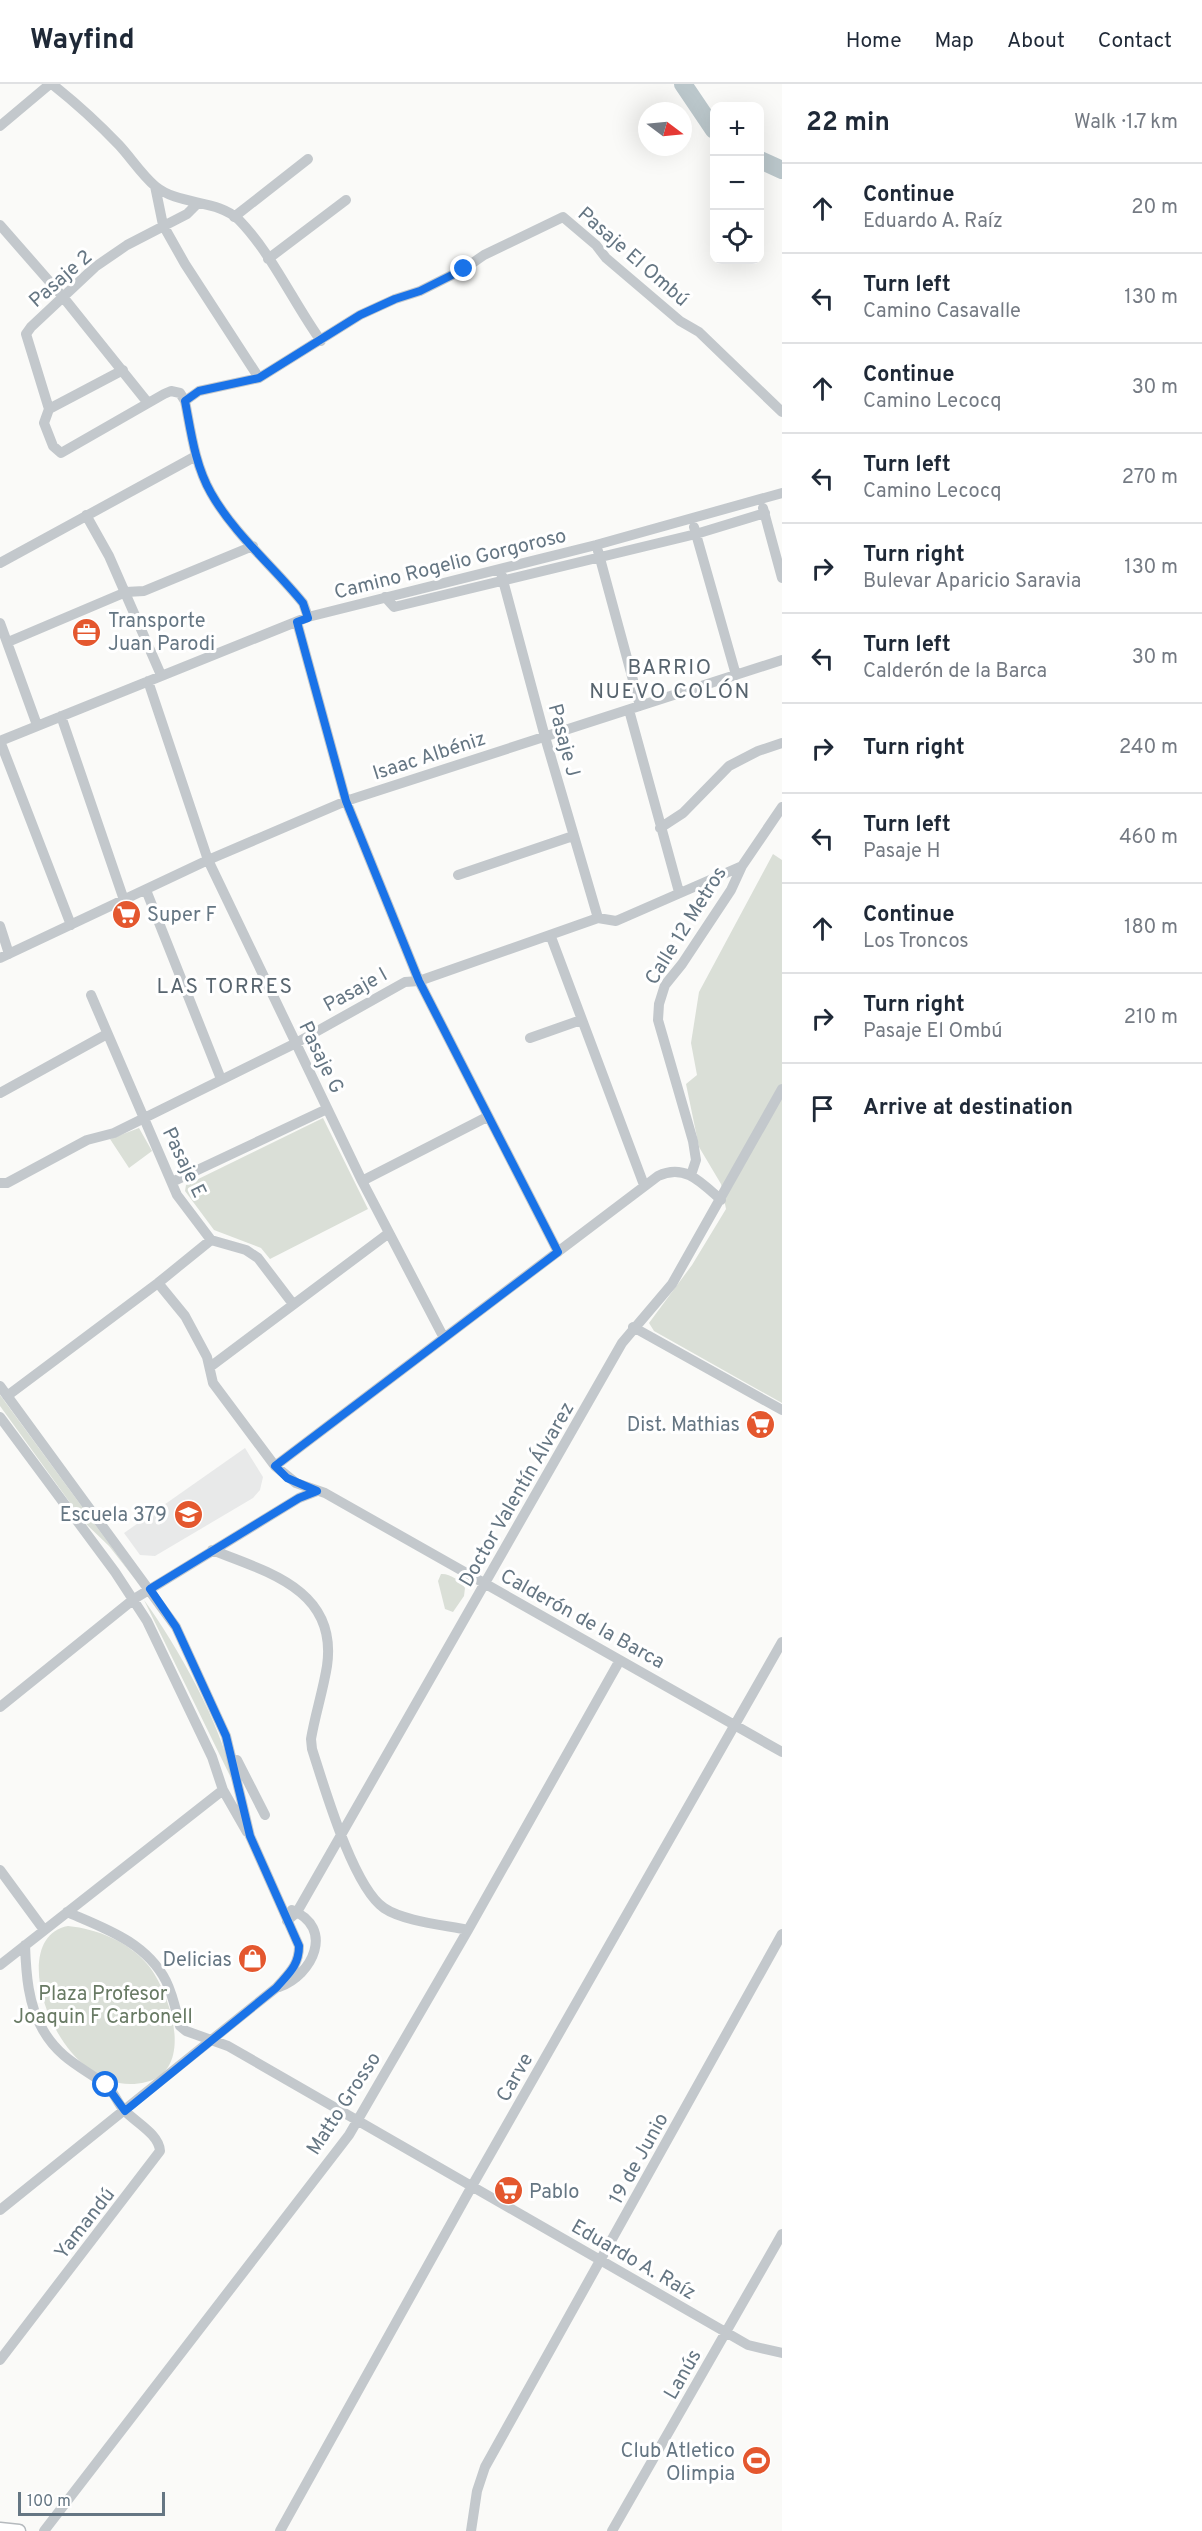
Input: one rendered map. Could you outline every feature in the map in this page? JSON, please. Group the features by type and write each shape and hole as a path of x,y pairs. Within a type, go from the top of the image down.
{"main road":[{"path":"0,2529 19,2531"}],"street":[{"path":"0,126 51,84 79,105 155,186 176,198 234,217 268,259 297,309 321,341"},
{"path":"234,217 308,159"},
{"path":"155,186 163,225 185,264 259,378"},
{"path":"268,259 346,200"},
{"name":"Pasaje 2","path":"148,403 61,453 53,446 44,423 49,408 26,334 95,267 163,225 187,214 197,204"},
{"name":"Pasaje El Ombú","path":"185,401 199,391 259,378 360,315 395,299 420,291 464,269 484,255 563,217 596,245 606,258 680,321 699,332 782,412"},
{"path":"0,225 63,297 148,403 171,391 180,393 185,401 196,456 216,502 303,603 308,618"},
{"path":"49,408 123,370"},
{"path":"0,563 86,514 196,456"},
{"name":"Camino Rogelio Gorgoroso","path":"0,741 308,618 385,597 501,575 598,550 692,518 782,493"},
{"path":"761,499 782,578"},
{"path":"679,892 660,828 598,550 696,534 765,513"},
{"path":"86,514 126,592 161,675"},
{"path":"692,518 736,675"},
{"path":"8,642 126,592 144,591 253,546"},
{"name":"Pasaje J","path":"501,575 598,918"},
{"path":"297,622 346,801 419,981 558,1252"},
{"path":"0,623 37,725"},
{"name":"Isaac Albéniz","path":"4,956 208,860 346,801 782,660"},
{"name":"Pasaje G","path":"148,681 208,860 362,1181 444,1338"},
{"path":"61,716 124,900"},
{"path":"0,741 70,925"},
{"path":"660,828 683,813 729,766 758,751 782,743"},
{"name":"Calle 12 Metros","path":"691,1175 696,1160 693,1141 658,1020 659,1004 665,985 682,964 731,890 742,866 782,807"},
{"path":"458,874 573,836"},
{"name":"Pasaje I","path":"0,1183 7,1183 87,1140 114,1133 296,1043 405,982 419,981 551,937 598,918 616,921 742,866"},
{"path":"146,890 221,1079"},
{"path":"0,926 4,956"},
{"path":"551,937 580,1020 644,1185"},
{"name":"Pasaje E","path":"91,995 177,1195 211,1240"},
{"path":"530,1038 580,1020"},
{"path":"0,1092 107,1034"},
{"name":"Doctor Valentín Álvarez","path":"287,1922 297,1912 633,1327 672,1284 782,1089"},
{"path":"172,1182 327,1109"},
{"path":"362,1181 487,1117"},
{"path":"275,1466 365,1395 444,1338 644,1185 671,1171 691,1175 721,1200"},
{"path":"210,1367 389,1233"},
{"path":"7,1396 158,1283 211,1240 246,1250 258,1258 293,1304"},
{"name":"Calderón de la Barca","path":"158,1283 185,1316 210,1367 213,1383 275,1466 287,1478 317,1491 486,1584 782,1752"},
{"path":"633,1327 782,1410"},
{"path":"0,1386 176,1627 232,1755 250,1836"},
{"path":"0,2210 276,1988 294,1969 299,1955 299,1946 250,1836 223,1790 212,1757 180,1688 134,1599 1,1420"},
{"path":"0,1707 134,1599 299,1498 317,1491"},
{"path":"212,1550 279,1576 304,1593 316,1609 328,1646 327,1666 311,1739 340,1836 374,1898 394,1913 468,1930"},
{"name":"Carve","path":"280,2531 472,2186 782,1642"},
{"name":"Matto Grosso","path":"45,2531 358,2121 620,1660"},
{"path":"232,1755 241,1766 265,1815"},
{"path":"0,1965 223,1790"},
{"path":"0,1870 44,1930"},
{"path":"276,1988 290,1983 303,1973 314,1952 311,1926 297,1912 279,1900"},
{"name":"Eduardo A. Raíz","path":"67,1912 120,1935 146,1955 166,1981 180,2026 192,2034 213,2040 358,2121 726,2333 757,2349 782,2353"},
{"name":"19 de Junio","path":"471,2531 485,2467 782,1934"},
{"path":"25,1945 26,1971 33,2005 42,2030 58,2051 75,2067 106,2085 125,2111"},
{"name":"Yamandú","path":"0,2360 159,2156 158,2142 125,2111"},
{"name":"Lanús","path":"612,2531 782,2234"}],"shaded area":[{"name":"Escuela 379","path":"245,1448 263,1477 260,1490 253,1498 155,1556 140,1555 124,1533"}],"green space":[{"path":"773,854 782,860 782,1403 654,1331 649,1323 692,1265 726,1209 721,1184 699,1147 686,1084 697,1075 691,1043 699,992"},
{"path":"323,1118 368,1209 270,1259 261,1248 214,1230 185,1191 186,1185"},
{"path":"139,1128 152,1151 129,1168 110,1139"},
{"path":"0,1395 138,1583 109,1546 84,1522 0,1406"},
{"path":"441,1574 454,1578 465,1588 464,1596 453,1612 445,1609 438,1581"},
{"path":"144,1600 171,1640 197,1687 219,1736 233,1782"},
{"name":"Plaza Profesor Joaquin F Carbonell","path":"68,1926 90,1930 122,1943 148,1965 156,1977 164,1993 174,2029 174,2047 170,2062 161,2075 146,2082 115,2082 88,2069 66,2045 50,2017 40,1986 40,1959 48,1937"}],"waterway":[{"path":"683,84 710,124"},
{"path":"764,162 782,170"}],"place":[{"name":"Transporte Juan Parodi","path":"87,632"},
{"name":"Super F","path":"126,914"},
{"name":"Dist. Mathias","path":"761,1424"},
{"name":"Escuela 379","path":"188,1514"},
{"name":"Delicias","path":"253,1959"},
{"name":"Pablo","path":"508,2191"},
{"name":"Club Atletico Olimpia","path":"756,2461"}],"district":[{"name":"BARRIO NUEVO COLÓN","path":"670,679"},
{"name":"LAS TORRES","path":"225,986"}],"route":[{"path":"106,2085 125,2111 276,1988 294,1969 299,1955 299,1946 250,1836 226,1736 176,1627 150,1589 299,1498 317,1491 287,1478 275,1466 365,1395 558,1252 419,981 346,801 297,622 308,618 303,603 216,502 196,456 185,401 199,391 259,378 360,315 395,299 420,291 464,269"}]}
